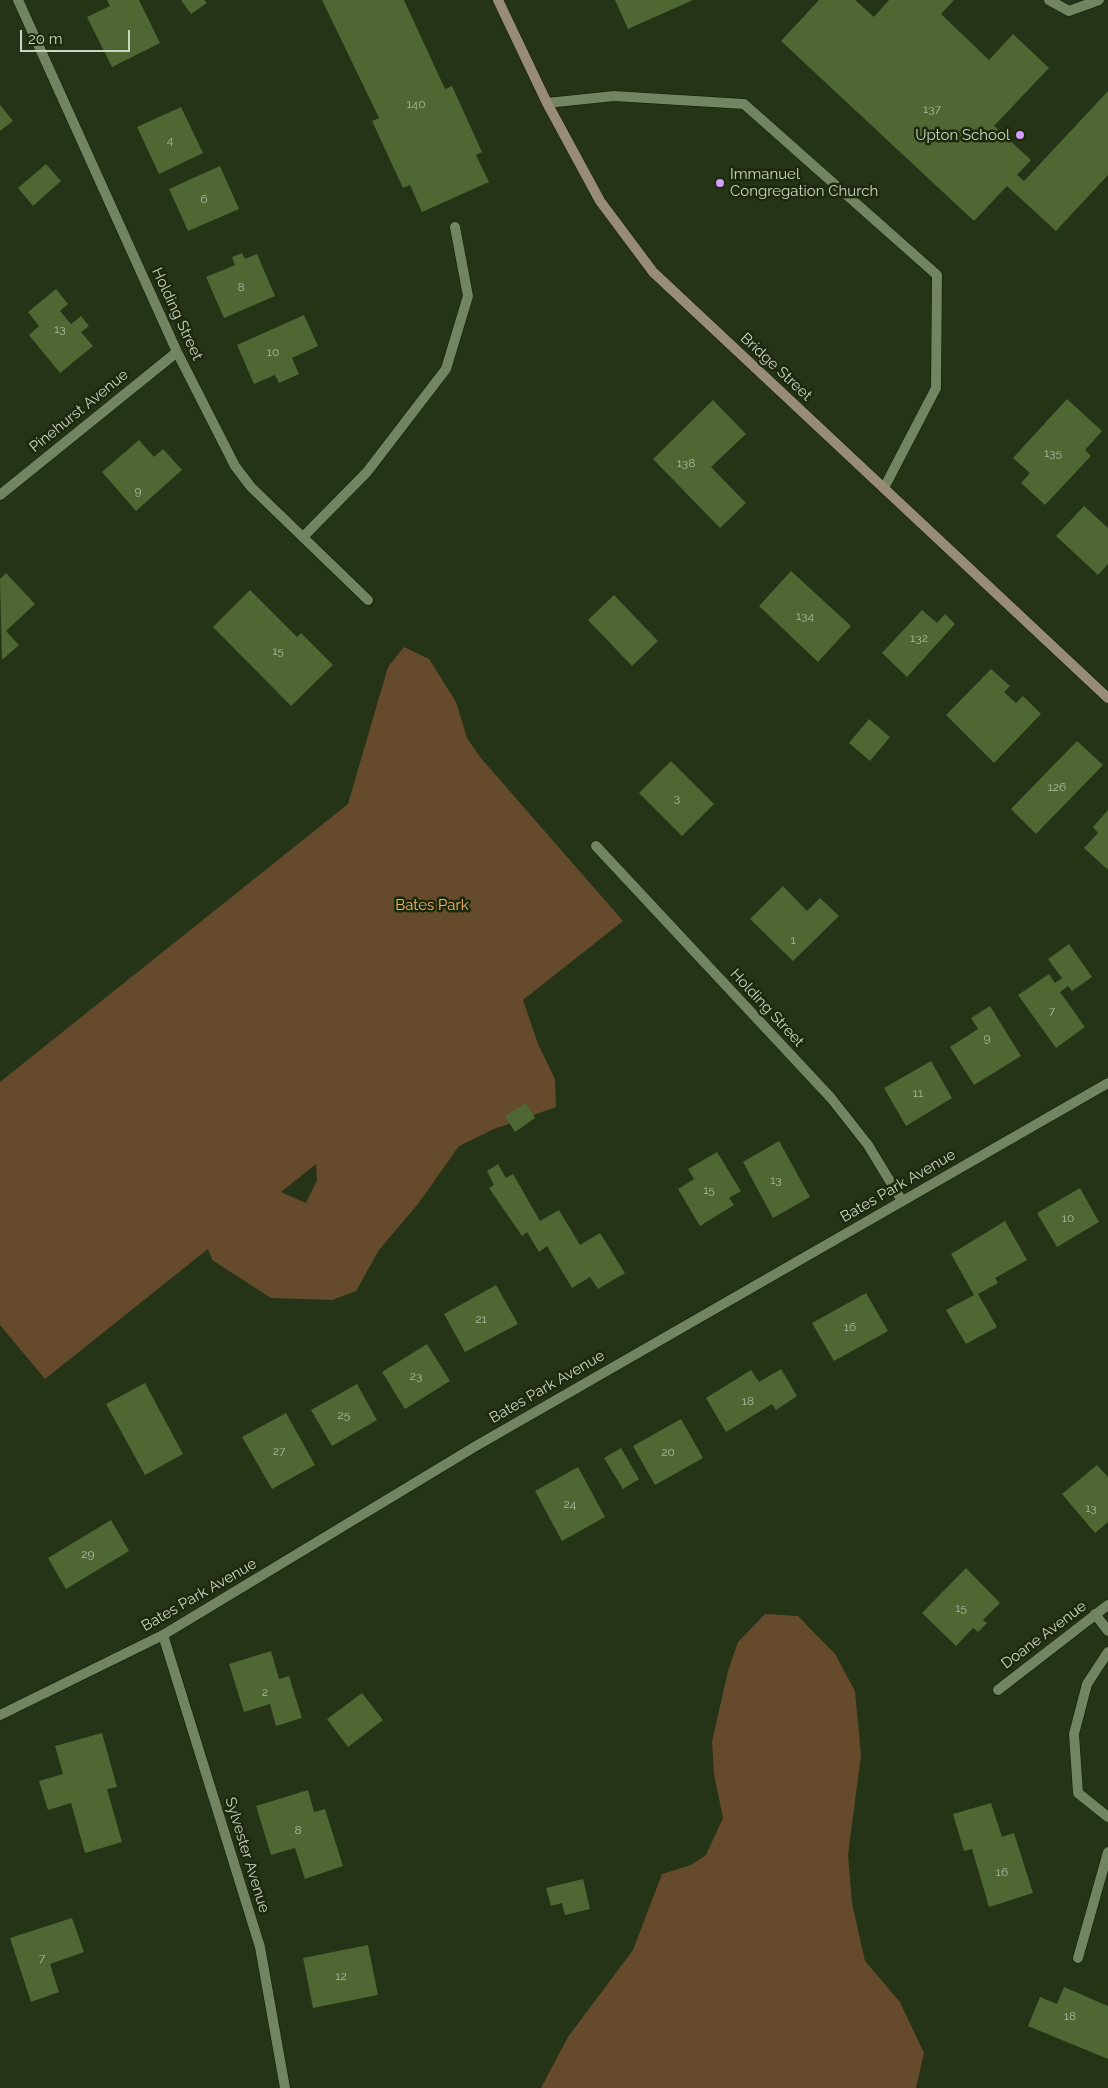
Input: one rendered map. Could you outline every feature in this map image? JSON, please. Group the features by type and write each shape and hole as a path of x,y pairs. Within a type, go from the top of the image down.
{"main road":[{"name":"Bridge Street","path":"498,0 547,102 600,201 653,272 1108,698"}],"street":[{"name":"Holding Street","path":"18,0 177,352 235,466 251,487 368,600"},
{"path":"1049,0 1069,11 1099,0"},
{"path":"547,102 614,96 744,104 937,275 936,388 884,488"},
{"path":"303,537 367,472 446,369 468,296 455,227"},
{"name":"Pinehurst Avenue","path":"0,495 177,352"},
{"name":"Holding Street","path":"596,846 831,1098 868,1145 902,1201"},
{"name":"Bates Park Avenue","path":"0,1715 163,1635 476,1446 1108,1083"},
{"name":"Doane Avenue","path":"998,1690 1108,1605"},
{"path":"1095,1614 1108,1631"},
{"name":"Sylvester Avenue","path":"163,1635 260,1947 285,2088"},
{"path":"1108,1652 1087,1684 1074,1734 1078,1793 1108,1818"},
{"path":"1078,1958 1108,1852"}],"green space":[{"name":"Bates Park","path":"404,647 429,659 456,702 467,738 480,757 623,921 523,1000 538,1044 555,1079 556,1107 494,1129 459,1146 418,1204 379,1250 356,1291 332,1300 271,1298 212,1260 208,1249 45,1379 0,1325 0,1082 348,804 388,667","holes":["316,1164 317,1180 306,1203 281,1192"]},
{"path":"765,1614 798,1616 835,1654 855,1691 861,1755 848,1855 852,1903 865,1961 900,2002 924,2053 916,2088 541,2088 568,2037 633,1950 662,1874 691,1865 706,1855 723,1818 714,1774 712,1742 728,1671 738,1642"}],"building":[{"path":"107,0 139,0 160,43 112,67 87,17 110,6"},
{"path":"181,0 204,0 207,3 191,14"},
{"path":"322,0 404,0 445,89 452,86 482,152 476,155 489,182 422,212 410,185 403,188 372,121 379,118"},
{"path":"615,0 693,0 628,29"},
{"path":"819,0 855,0 874,17 889,0 954,0 941,14 989,60 1013,34 1049,68 994,126 1031,160 1017,175 1024,181 1108,91 1108,175 1056,231 1007,186 974,221 781,41"},
{"path":"0,105 13,121 0,131"},
{"path":"181,107 203,153 159,174 137,127"},
{"path":"46,164 61,181 33,206 18,188"},
{"path":"220,166 239,209 188,231 169,189"},
{"path":"242,253 245,259 257,254 275,296 224,318 206,277 235,265 232,257"},
{"path":"56,289 68,304 60,311 71,324 81,316 89,326 81,332 93,346 60,373 29,335 39,326 28,312"},
{"path":"304,315 318,346 292,358 299,374 279,383 275,375 254,384 237,345"},
{"path":"1067,399 1102,431 1085,450 1091,456 1045,505 1021,483 1030,473 1013,458"},
{"path":"713,400 746,434 711,467 746,503 720,528 653,459"},
{"path":"139,440 154,457 163,449 182,470 136,511 102,472"},
{"path":"1084,506 1108,528 1108,564 1098,575 1056,536"},
{"path":"791,571 851,626 818,662 759,606"},
{"path":"6,573 35,604 6,631 19,645 2,660 0,579"},
{"path":"250,590 297,637 301,633 333,665 291,706 213,627"},
{"path":"614,595 658,641 632,666 588,620"},
{"path":"922,610 937,623 945,614 955,624 907,677 882,653"},
{"path":"991,669 1010,686 1004,692 1016,703 1023,696 1041,714 994,763 946,715"},
{"path":"869,719 890,737 870,761 849,743"},
{"path":"1077,741 1103,765 1036,834 1011,809"},
{"path":"671,761 714,804 682,836 639,793"},
{"path":"1108,810 1107,869 1084,848 1098,833 1093,827"},
{"path":"783,886 807,911 820,898 839,916 793,961 750,919"},
{"path":"1069,944 1092,977 1072,991 1068,986 1060,992 1085,1027 1056,1048 1018,995 1049,974 1055,983 1062,978 1048,959"},
{"path":"990,1006 1021,1056 974,1085 950,1047 978,1029 971,1018"},
{"path":"931,1061 952,1098 906,1126 884,1088"},
{"path":"526,1103 535,1118 515,1132 505,1116"},
{"path":"779,1141 810,1197 773,1218 743,1162"},
{"path":"717,1152 741,1191 729,1198 734,1205 700,1226 678,1189 694,1179 688,1169"},
{"path":"498,1164 506,1178 513,1174 540,1221 559,1210 580,1245 600,1233 625,1273 598,1289 590,1277 572,1288 547,1246 539,1252 527,1232 522,1236 489,1188 494,1185 487,1171"},
{"path":"1080,1188 1099,1222 1057,1247 1037,1213"},
{"path":"1005,1221 1027,1260 995,1278 998,1283 978,1294 997,1327 966,1344 946,1310 974,1295 951,1254"},
{"path":"496,1285 518,1324 465,1352 444,1314"},
{"path":"866,1293 888,1331 834,1361 812,1323"},
{"path":"427,1344 450,1381 405,1409 382,1372"},
{"path":"781,1369 797,1396 776,1410 772,1404 726,1432 706,1398 751,1370 759,1382"},
{"path":"145,1383 183,1454 145,1475 106,1404"},
{"path":"357,1384 377,1420 332,1446 311,1410"},
{"path":"286,1413 315,1465 272,1489 242,1437"},
{"path":"681,1419 703,1458 655,1485 633,1446"},
{"path":"621,1448 639,1479 623,1489 604,1458"},
{"path":"1097,1465 1108,1477 1108,1522 1095,1533 1062,1494"},
{"path":"578,1467 605,1517 562,1541 535,1491"},
{"path":"111,1520 129,1551 66,1589 48,1558"},
{"path":"966,1568 1000,1603 983,1620 987,1623 978,1632 973,1628 956,1646 922,1613"},
{"path":"271,1651 279,1679 289,1676 302,1718 276,1726 270,1704 244,1712 229,1664"},
{"path":"362,1693 383,1720 348,1747 327,1719"},
{"path":"102,1733 117,1787 107,1789 122,1842 85,1853 71,1803 48,1810 39,1781 63,1774 55,1746"},
{"path":"308,1790 314,1812 325,1809 343,1866 305,1879 295,1848 271,1855 256,1806"},
{"path":"991,1803 1002,1837 1014,1833 1033,1893 989,1907 972,1849 964,1851 953,1814"},
{"path":"583,1879 590,1909 565,1915 562,1903 551,1906 546,1888"},
{"path":"72,1918 84,1952 50,1964 59,1992 31,2002 10,1938"},
{"path":"368,1945 378,1995 313,2008 303,1958"},
{"path":"1064,1987 1108,2006 1108,2059 1028,2026 1040,1997 1057,2004"}],"place":[{"name":"Upton School","path":"1020,135"},
{"name":"Immanuel Congregation Church","path":"720,183"}]}
